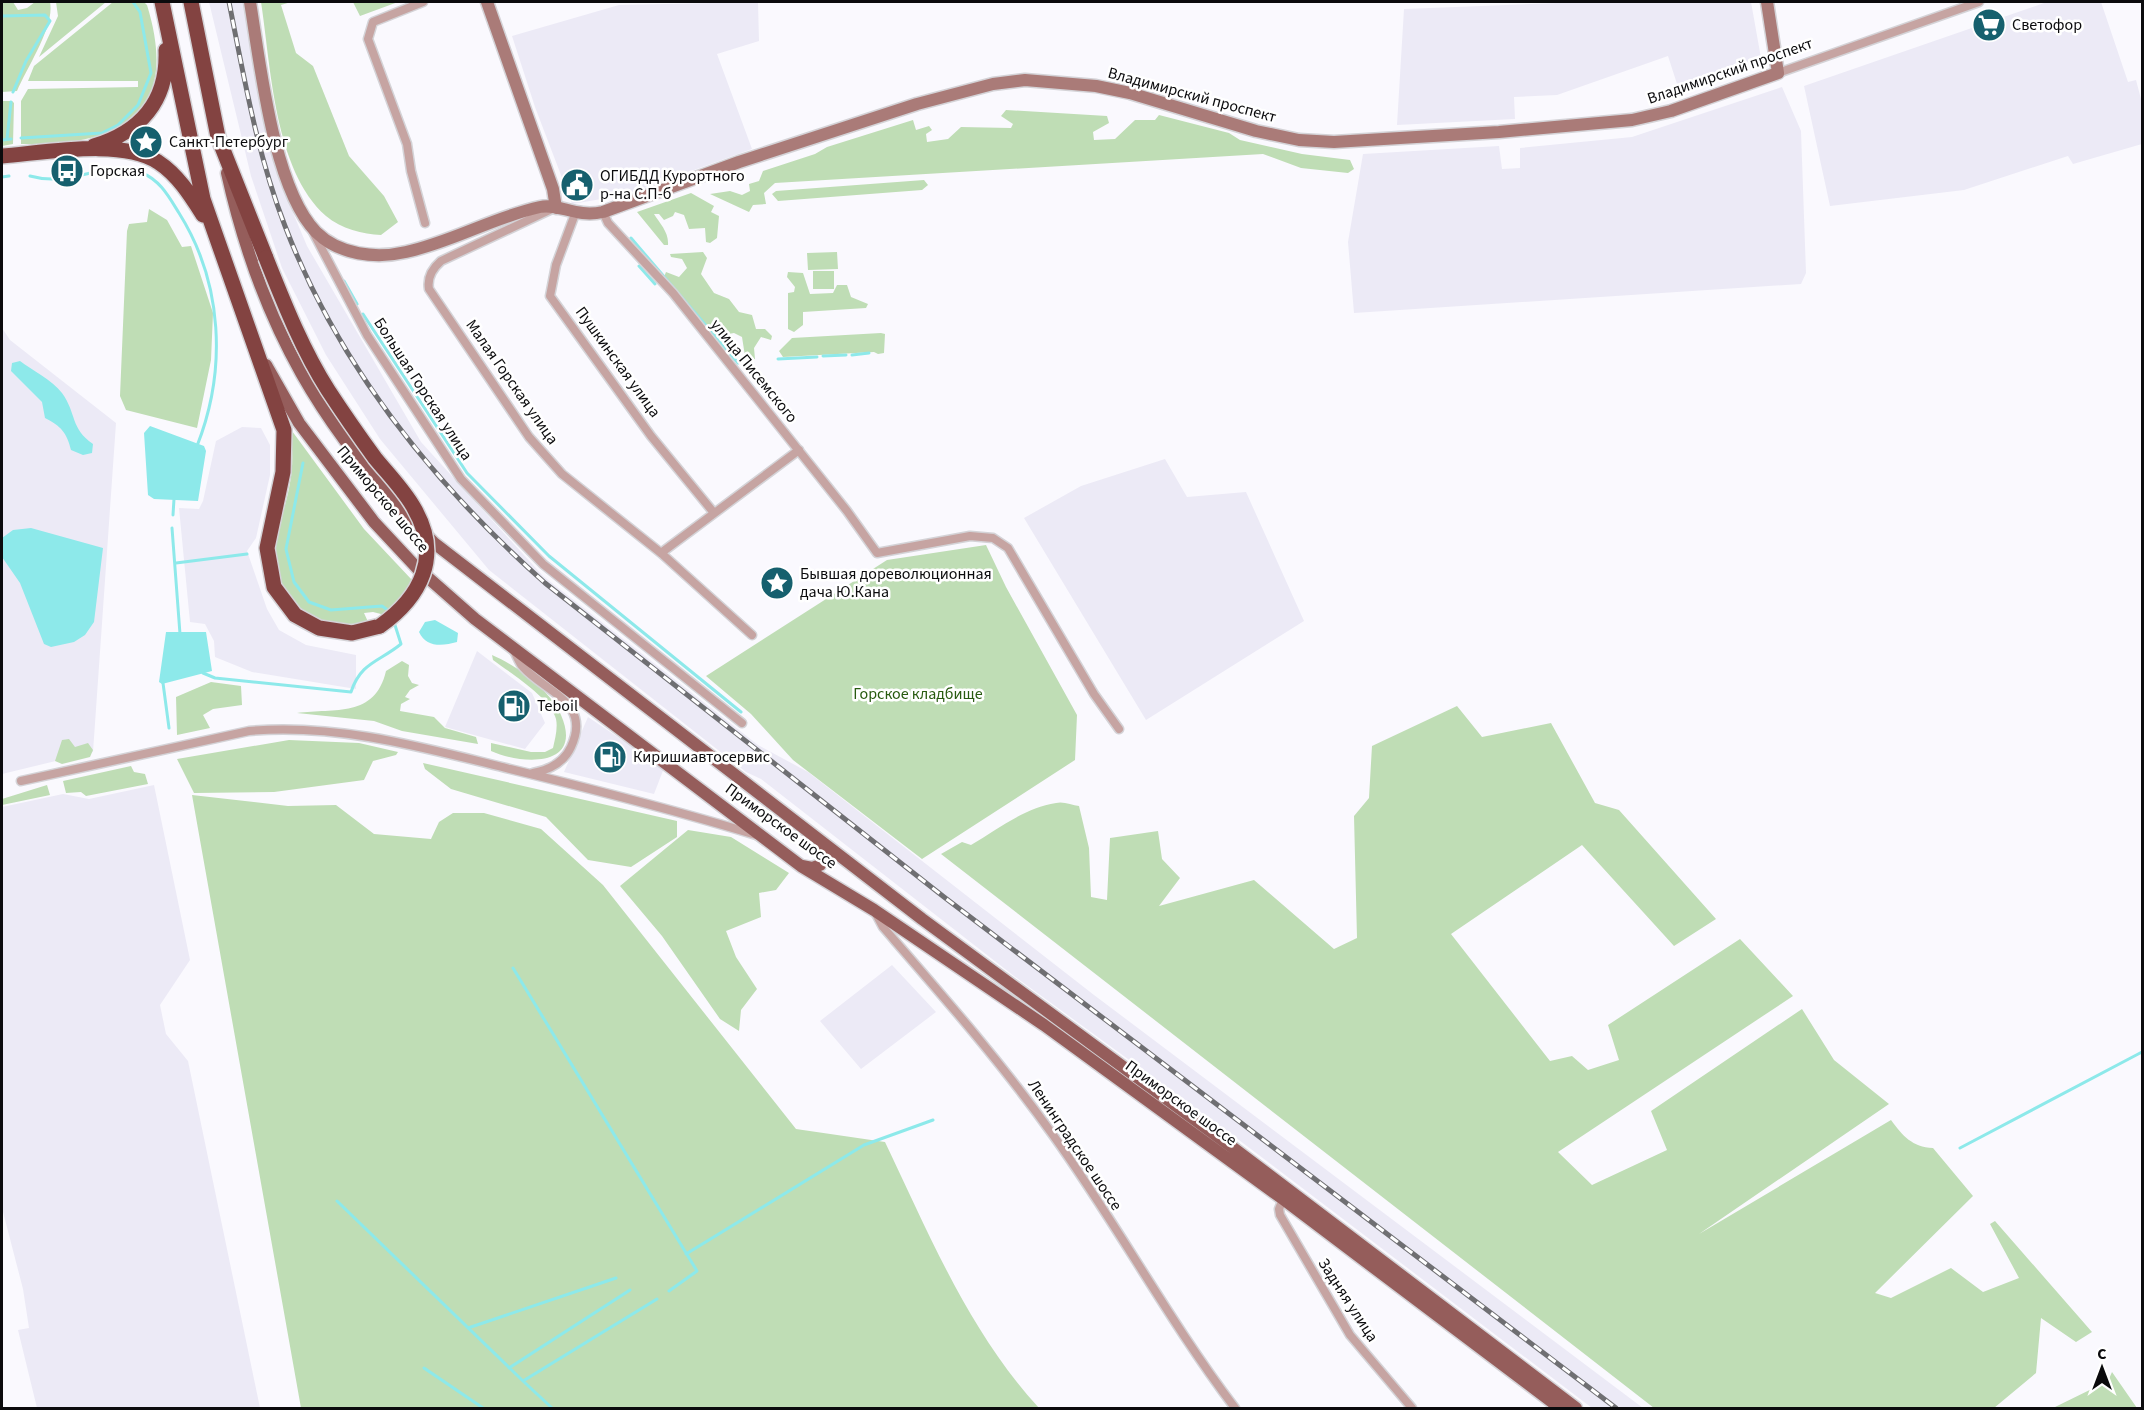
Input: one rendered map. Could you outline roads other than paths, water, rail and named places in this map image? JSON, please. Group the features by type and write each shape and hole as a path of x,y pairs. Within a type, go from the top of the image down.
{"highway":[{"name":"Приморское шоссе","path":"191,2 219,137"},
{"name":"Приморское шоссе","path":"163,9 188,133 215,236 259,353"},
{"path":"76,151 114,140 142,121 152,106 163,78 167,59 163,9"},
{"path":"219,137 292,322 327,389 408,499 422,526 426,547 425,564 417,590 408,602 380,626 352,633 319,628 295,615 274,587 267,548 283,472 284,430 259,353"},
{"path":"2,156 76,151 126,151 156,161 186,190 215,236"}],"main road":[{"name":"Большая Горская улица","path":"250,2 276,146 288,180 308,221"},
{"path":"487,2 553,189 556,208"},
{"path":"1767,2 1778,73"},
{"name":"Владимирский проспект","path":"308,221 328,241 349,251 375,255 406,252 541,207 556,208 575,214 603,212 739,162 917,104 993,84 1025,80 1096,86 1130,93 1256,131 1299,140 1334,142 1499,132 1632,120 1671,111 1778,73"},
{"name":"Приморское шоссе","path":"219,137 236,216 263,294 282,338 319,405 363,466 397,506 434,543 478,580 823,844 1007,983 1232,1147 1576,1408"},
{"name":"Приморское шоссе","path":"259,353 299,423 375,522 417,568 512,648 801,866 874,910 1044,1025 1283,1199 1560,1408"},
{"path":"801,866 812,868 820,865 826,853 823,844"}],"street":[{"path":"423,2 373,22 368,39 407,144 411,171 425,223"},
{"name":"Владимирский проспект","path":"1778,73 1979,2"},
{"name":"Малая Горская улица","path":"556,208 441,261 428,282 429,289 529,437 562,474 661,553 752,635"},
{"name":"улица Писемского","path":"603,212 608,223 673,293 877,553 970,536 993,538 1008,548 1094,694 1119,729"},
{"name":"Пушкинская улица","path":"575,214 556,265 550,296 651,436 714,513"},
{"name":"Большая Горская улица","path":"308,221 367,335 461,478 543,564 742,723"},
{"path":"331,268 332,260 337,253 349,251"},
{"path":"661,553 798,450"},
{"path":"512,648 523,668 566,700 576,726 574,741 568,752 546,770 530,774"},
{"path":"21,781 249,731 275,729 336,731 530,774 676,811 762,837"},
{"name":"Ленинградское шоссе","path":"874,910 884,927 990,1050 1054,1137 1158,1297 1235,1408"},
{"name":"Задняя улица","path":"1283,1199 1279,1209 1280,1215 1350,1335 1412,1408"}],"water":[{"path":"20,361 62,393 77,426 93,444 92,453 83,455 71,450 63,431 45,418 42,402 11,371 12,363"},
{"path":"150,426 204,446 206,451 198,501 154,499 148,495 144,433"},
{"path":"31,528 103,548 94,622 85,635 74,642 51,647 44,644 20,583 2,557 2,538 13,530"},
{"path":"435,620 458,633 457,642 435,644 422,637 419,632 425,622"},
{"path":"166,632 206,632 212,671 162,684 159,682"}],"waterway":[{"path":"21,138 102,133 118,125 138,105 151,73 140,12 133,2"},
{"path":"2,16 45,15 50,21 26,61 13,92"},
{"path":"7,139 11,102"},
{"path":"2,140 11,139"},
{"path":"30,176 60,179 114,169 128,170 142,173 154,180 175,207 194,240 205,268 216,327 213,387 207,417 197,446"},
{"path":"2,177 9,176"},
{"path":"631,238 738,363"},
{"path":"639,266 655,284"},
{"path":"344,281 357,304"},
{"path":"363,314 467,473 549,556 741,712"},
{"path":"852,355 869,353"},
{"path":"823,356 846,355"},
{"path":"778,359 817,357"},
{"path":"303,463 286,549 294,582 309,602 331,610 382,606 389,611"},
{"path":"173,515 174,499"},
{"path":"172,528 180,634"},
{"path":"176,563 247,554"},
{"path":"203,673 215,678 351,692 365,668 401,644 394,622"},
{"path":"163,683 169,728"},
{"path":"513,968 697,1271 669,1291"},
{"path":"1960,1148 2142,1052"},
{"path":"686,1254 864,1145 933,1120"},
{"path":"337,1201 523,1381"},
{"path":"468,1328 616,1278"},
{"path":"509,1368 630,1290"},
{"path":"552,1408 523,1381 657,1299"},
{"path":"424,1368 483,1408"}],"railway":[{"path":"229,2 252,115 267,171 285,226 307,277 333,327 394,420 428,464 504,545 545,583 944,897 1616,1408"}],"place":[{"name":"Светофор","path":"1989,25"},
{"name":"Санкт-Петербург","path":"146,142"},
{"name":"Горская","path":"67,171"},
{"name":"ОГИБДД Курортного р-на С.П-б","path":"577,185"},
{"name":"Бывшая дореволюционная дача Ю.Кана","path":"777,583"},
{"name":"Teboil","path":"514,706"},
{"name":"Киришиавтосервис","path":"610,757"}],"park label":[{"name":"Горское кладбище","path":"918,694"}]}
